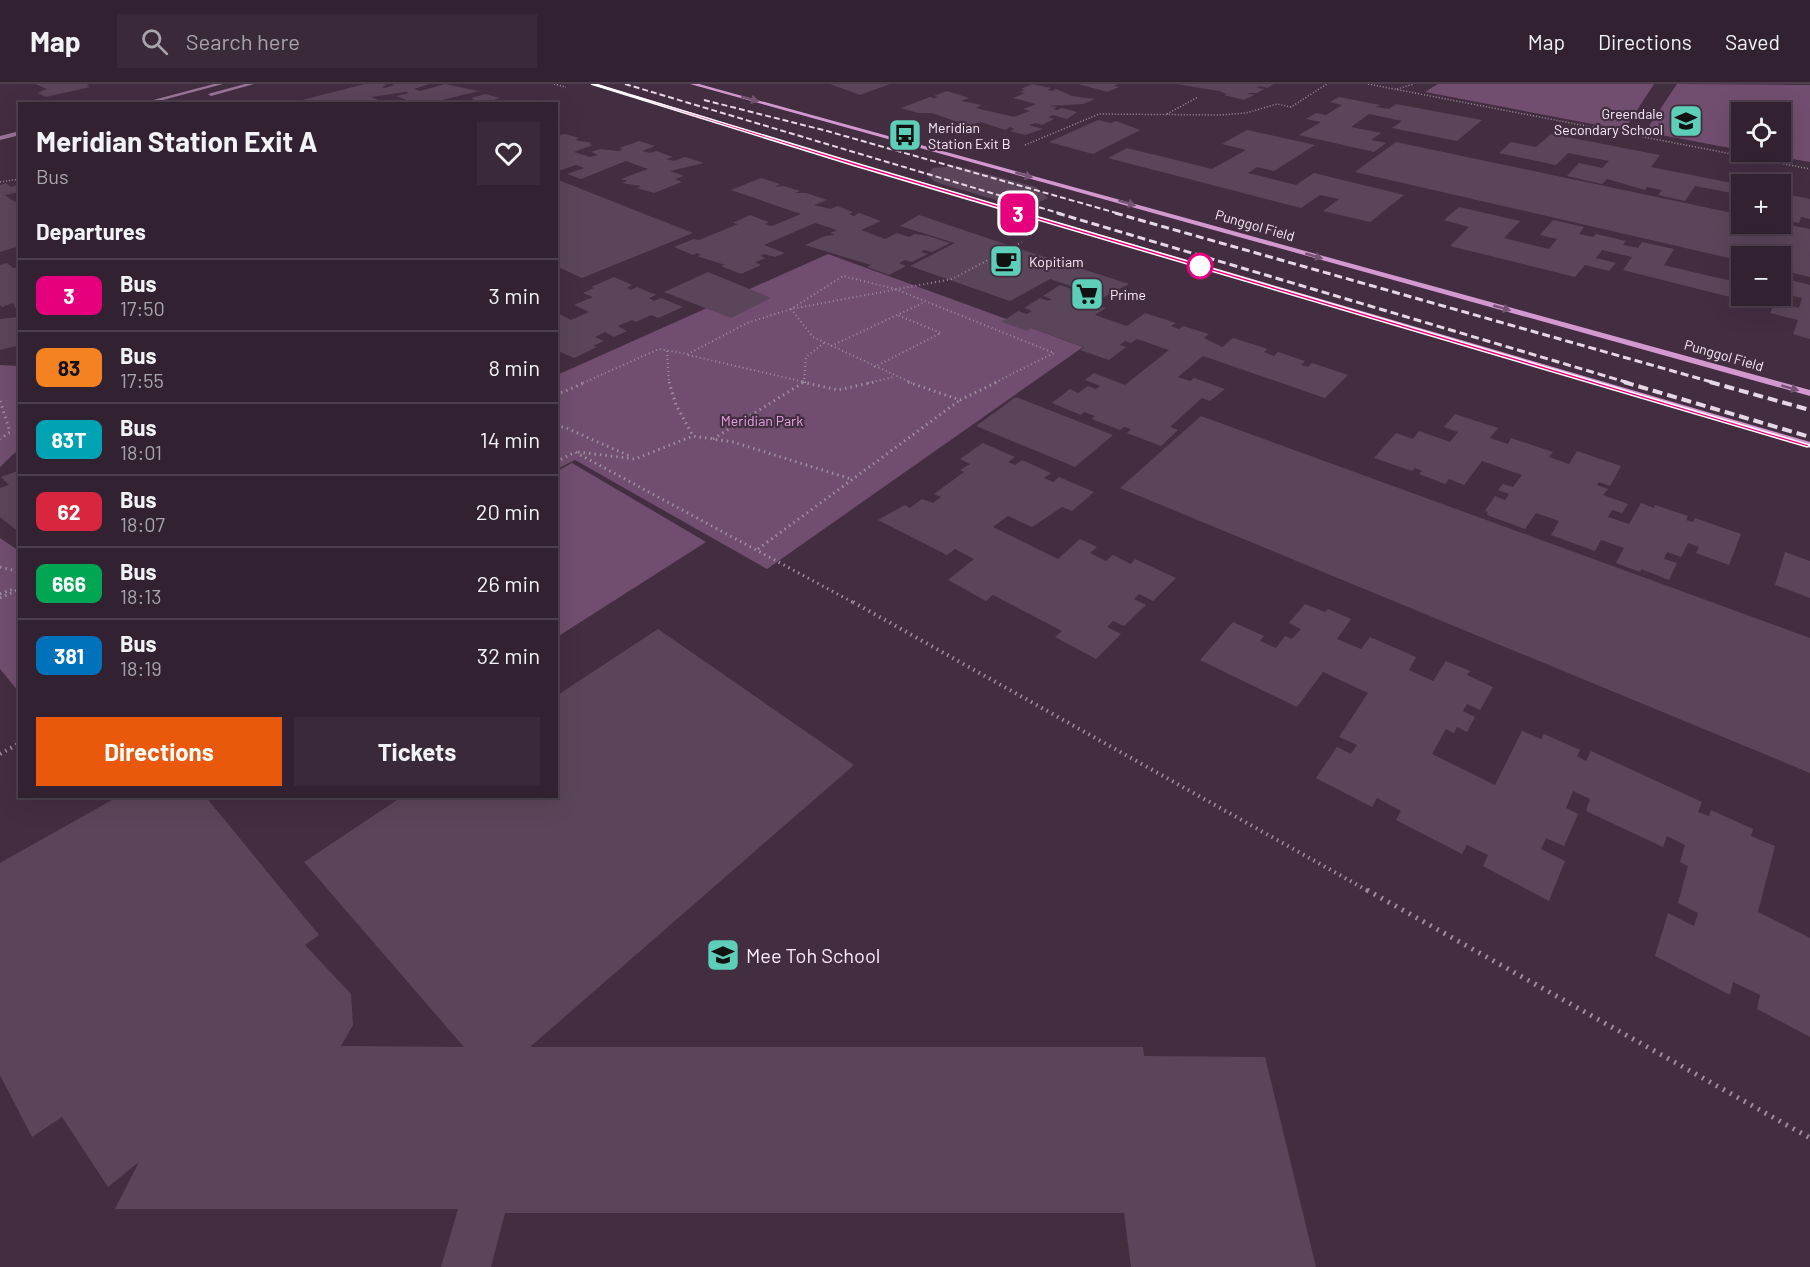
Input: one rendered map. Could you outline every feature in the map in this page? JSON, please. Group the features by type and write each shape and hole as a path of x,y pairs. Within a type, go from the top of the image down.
{"street":[{"path":"148,102 220,84"},
{"path":"180,102 251,84"},
{"path":"593,84 857,165 1810,445"},
{"name":"Punggol Field","path":"693,84 1810,393"},
{"path":"0,138 18,134"},
{"path":"0,146 18,142"}],"path":[{"path":"1024,146 1099,114 1221,115 1246,113 1277,104 1291,107 1327,84"},
{"path":"1368,84 1810,169"},
{"path":"1397,90 1414,84"},
{"path":"1166,114 1198,97"},
{"path":"0,182 18,178"},
{"path":"688,354 747,323 791,309 952,279 1014,247"},
{"path":"758,549 960,400 1054,353 895,289 843,276 791,309"},
{"path":"830,346 925,302"},
{"path":"791,309 813,337 824,343 895,377 960,400"},
{"path":"874,367 941,333 897,315"},
{"path":"804,383 806,357 824,343"},
{"path":"558,394 659,349 838,390 895,377"},
{"path":"667,351 666,376 679,413 693,436"},
{"path":"713,439 804,383"},
{"path":"0,401 10,432 0,438"},
{"path":"558,427 564,427 635,459"},
{"path":"558,461 575,452 635,459 693,436 733,442 851,479"},
{"path":"575,452 758,549 1810,1138"},
{"path":"0,567 18,572"},
{"path":"0,596 18,589"},
{"path":"0,754 18,744"}],"green space":[{"path":"1438,84 1654,84 1624,130 1425,92"},
{"name":"Greendale Secondary School","path":"1677,84 1810,85 1810,162 1791,159 1791,102 1731,102 1731,148 1645,132"},
{"name":"Meridian Park","path":"828,254 1083,347 767,569 575,460 558,468 558,375"},
{"path":"0,365 18,366 18,450 0,467"},
{"path":"572,463 706,542 558,636 558,470"},
{"path":"0,538 18,550 18,691 0,669"}],"building":[{"path":"35,84 89,84 87,85 90,87 46,97 38,93 47,89"},
{"path":"365,84 387,85 382,87 385,88 394,85 392,84 429,84 414,89 420,91 445,84 479,91 434,102 412,102 396,96 409,93 406,92 371,97 383,102 306,102 302,100"},
{"path":"830,84 890,84 860,95"},
{"path":"1032,84 1051,88 1047,90 1056,89 1072,96 1095,99 1083,104 1048,106 1057,107 1053,109 1057,110 1062,108 1077,112 1067,119 1053,115 1048,117 1054,119 1042,125 1035,123 1029,125 1043,129 1025,135 1010,131 1014,129 1010,127 1005,130 981,122 969,126 932,113 918,113 901,108 930,97 938,97 934,96 947,91 969,98 961,101 982,105 976,108 1014,117 1030,111 1023,109 1036,104 1013,98 1025,93 1019,92"},
{"path":"1078,84 1118,84 1114,86 1119,87 1108,92"},
{"path":"1176,84 1274,84 1267,88 1260,86 1257,88 1265,89 1257,93 1246,93 1254,95 1244,100 1224,95 1227,94 1219,91"},
{"path":"486,94 500,98 494,100 502,102 470,102 475,100 471,98"},
{"path":"1339,97 1380,105 1376,107 1389,109 1396,104 1482,120 1457,141 1392,128 1402,121 1369,114 1351,127 1381,133 1371,140 1386,143 1374,152 1299,135 1321,122 1306,119 1316,113 1326,115 1342,105 1330,102"},
{"path":"1098,120 1111,123 1116,121 1140,130 1093,154 1049,142"},
{"path":"1247,130 1315,145 1274,171 1257,167 1248,173 1296,185 1314,173 1404,195 1370,222 1323,211 1339,199 1320,195 1301,208 1108,158 1127,148 1212,169 1246,150 1222,144"},
{"path":"565,134 579,138 575,140 592,143 589,144 593,145 574,152 590,157 598,155 591,152 600,149 619,151 623,149 619,148 639,141 655,146 642,151 650,153 656,151 673,157 666,159 674,161 685,157 704,163 670,171 684,176 675,179 682,182 654,193 637,188 641,186 622,183 627,181 621,179 648,169 626,161 581,179 567,174 584,168 576,165 558,169 558,136"},
{"path":"1551,134 1660,155 1651,167 1731,183 1731,193 1695,186 1685,201 1658,195 1662,190 1647,187 1645,190 1607,179 1602,184 1567,176 1579,163 1602,168 1609,161 1568,153 1556,165 1499,153 1511,142 1536,147"},
{"path":"1396,142 1731,213 1731,234 1791,234 1791,225 1810,229 1810,277 1791,273 1791,246 1731,246 1731,258 1355,172"},
{"path":"957,166 1036,187 1048,198 1035,204 1007,203 935,182 927,175 933,168"},
{"path":"761,178 780,184 775,187 784,186 800,191 795,193 806,193 827,200 814,205 831,209 837,206 853,212 849,214 854,216 859,213 881,221 861,230 885,239 897,233 909,237 914,234 950,243 932,252 924,250 921,252 928,254 912,262 905,260 899,263 906,266 889,275 867,267 871,265 805,245 825,236 835,235 830,233 837,230 815,223 764,245 785,253 775,257 764,254 760,256 766,258 755,262 761,265 741,274 721,266 725,265 697,256 701,255 697,253 693,255 674,247 694,239 699,240 738,224 733,223 750,215 769,222 765,224 772,226 801,214 731,190"},
{"path":"558,180 693,233 582,278 558,267"},
{"path":"6,183 11,187 18,185 18,192 5,195 15,202 18,201 18,247 0,252 0,185"},
{"path":"1791,195 1810,199 1810,219 1801,217 1799,223 1791,221"},
{"path":"1459,207 1520,221 1504,238 1549,249 1557,239 1540,235 1553,220 1584,227 1579,234 1593,237 1596,234 1626,241 1623,245 1638,248 1642,242 1674,249 1664,265 1731,281 1731,297 1623,270 1632,257 1602,250 1596,258 1616,263 1609,271 1585,265 1575,277 1450,246 1469,227 1444,220"},
{"path":"919,215 1129,284 1104,297 1050,279 1010,301 910,266 955,243 900,226"},
{"path":"7,263 13,268 18,267 18,308 16,309 13,303 2,307 0,305 0,265"},
{"path":"708,272 771,298 731,318 664,292"},
{"path":"614,277 632,285 627,288 631,290 637,287 656,295 649,298 654,301 661,298 683,307 658,318 651,315 636,322 632,320 618,326 627,331 614,337 605,332 595,337 604,341 593,346 597,347 574,358 558,351 558,313 571,320 589,312 574,305 593,297 583,293 594,288 591,287"},
{"path":"1791,280 1810,285 1810,339 1793,334 1798,320 1770,313 1773,306 1799,308 1802,298 1791,296"},
{"path":"1060,285 1086,294 1083,295 1095,300 1090,303 1106,308 1095,315 1127,326 1145,313 1176,323 1171,326 1179,329 1183,326 1209,334 1204,338 1222,347 1233,338 1268,349 1264,352 1274,356 1278,352 1305,361 1301,365 1308,367 1312,363 1348,375 1325,398 1203,356 1178,377 1190,381 1194,378 1225,389 1210,401 1202,398 1170,427 1178,430 1161,446 1127,433 1131,429 1124,427 1120,430 1092,419 1095,416 1084,412 1081,415 1052,403 1070,389 1078,393 1088,386 1096,389 1100,386 1085,380 1094,373 1125,385 1169,350 1137,339 1131,343 1125,341 1120,345 1126,347 1109,360 1080,350 1084,347 1031,328 1027,331 1002,322 1018,311 1027,314 1032,311 1024,308 1040,298 1048,301 1052,299 1043,296"},
{"path":"18,317 18,346 0,350 0,319"},
{"path":"1016,397 1113,435 1075,467 976,426"},
{"path":"1455,414 1498,428 1490,438 1508,444 1511,438 1553,452 1549,457 1569,464 1577,451 1621,466 1610,486 1599,482 1597,485 1608,489 1603,495 1628,504 1622,513 1612,510 1608,517 1629,524 1641,503 1654,508 1655,505 1688,516 1686,520 1693,522 1695,518 1741,534 1729,565 1696,553 1699,547 1688,543 1681,557 1667,552 1664,559 1677,563 1669,580 1641,569 1640,572 1616,563 1624,548 1601,540 1595,551 1551,535 1559,521 1536,513 1525,529 1487,515 1488,512 1485,511 1495,496 1505,500 1509,494 1498,490 1503,484 1513,487 1522,475 1482,461 1464,485 1449,479 1445,484 1419,474 1422,471 1415,468 1412,471 1374,458 1396,433 1413,439 1419,431 1450,442 1458,432 1444,427"},
{"path":"1201,416 1810,638 1810,773 1120,488"},
{"path":"983,443 1015,457 1008,462 1015,465 1022,460 1051,473 1044,478 1053,482 1059,477 1094,492 1072,511 1062,507 1032,527 1008,516 993,527 1058,559 1080,539 1097,547 1090,553 1106,561 1113,555 1131,564 1135,559 1176,578 1153,601 1139,594 1134,599 1146,605 1124,626 1113,621 1107,627 1121,634 1096,659 1055,637 1062,631 993,595 986,601 948,580 974,559 955,549 947,555 878,520 905,505 910,508 922,499 933,503 941,497 934,494 964,472 960,470 970,464 960,459"},
{"path":"18,471 18,531 0,517 0,488 9,485 1,477"},
{"path":"1785,552 1810,561 1810,598 1775,585"},
{"path":"1305,604 1325,612 1328,609 1351,619 1337,639 1361,649 1370,637 1416,657 1409,670 1433,681 1446,661 1470,671 1467,675 1493,687 1480,710 1467,704 1463,711 1475,717 1467,732 1457,727 1454,733 1446,729 1432,754 1495,785 1522,731 1541,739 1544,734 1580,750 1577,756 1586,761 1591,751 1702,802 1698,812 1709,816 1711,810 1753,829 1751,836 1775,846 1758,912 1810,938 1810,1037 1757,1009 1760,995 1733,982 1730,995 1655,956 1668,913 1694,926 1698,913 1678,903 1688,866 1680,862 1685,845 1667,836 1663,847 1586,811 1590,799 1573,791 1566,808 1578,814 1564,846 1546,838 1541,849 1565,861 1549,901 1483,866 1488,855 1467,845 1462,854 1396,820 1401,811 1377,798 1372,807 1316,778 1337,747 1351,754 1357,745 1339,737 1368,693 1323,672 1297,707 1200,660 1233,622 1264,636 1260,641 1276,648 1285,636 1292,639 1301,629 1289,623"},
{"path":"658,629 854,765 530,1047 1143,1047 1144,1056 1265,1057 1316,1267 1131,1267 1124,1213 505,1213 491,1267 441,1267 458,1209 115,1209 139,1162 108,1187 62,1117 32,1137 0,1075 0,863 115,798 207,798 319,935 305,945 351,994 353,1025 341,1046 464,1047 304,862 400,798 558,798 558,695"}],"railway":[{"path":"625,84 1062,214"},
{"path":"704,100 827,131 1120,214"},
{"path":"1057,213 1629,383"},
{"path":"1115,213 1715,383"},
{"path":"1624,382 1810,437"},
{"path":"1710,382 1810,410"}],"bus line":[{"name":"3","path":"593,84 857,165 1810,445"}],"place":[{"name":"Greendale Secondary School","path":"1686,121"},
{"name":"Meridian Station Exit B","path":"905,135"},
{"name":"Kopitiam","path":"1006,261"},
{"name":"Prime","path":"1087,294"},
{"name":"Mee Toh School","path":"723,955"}]}
